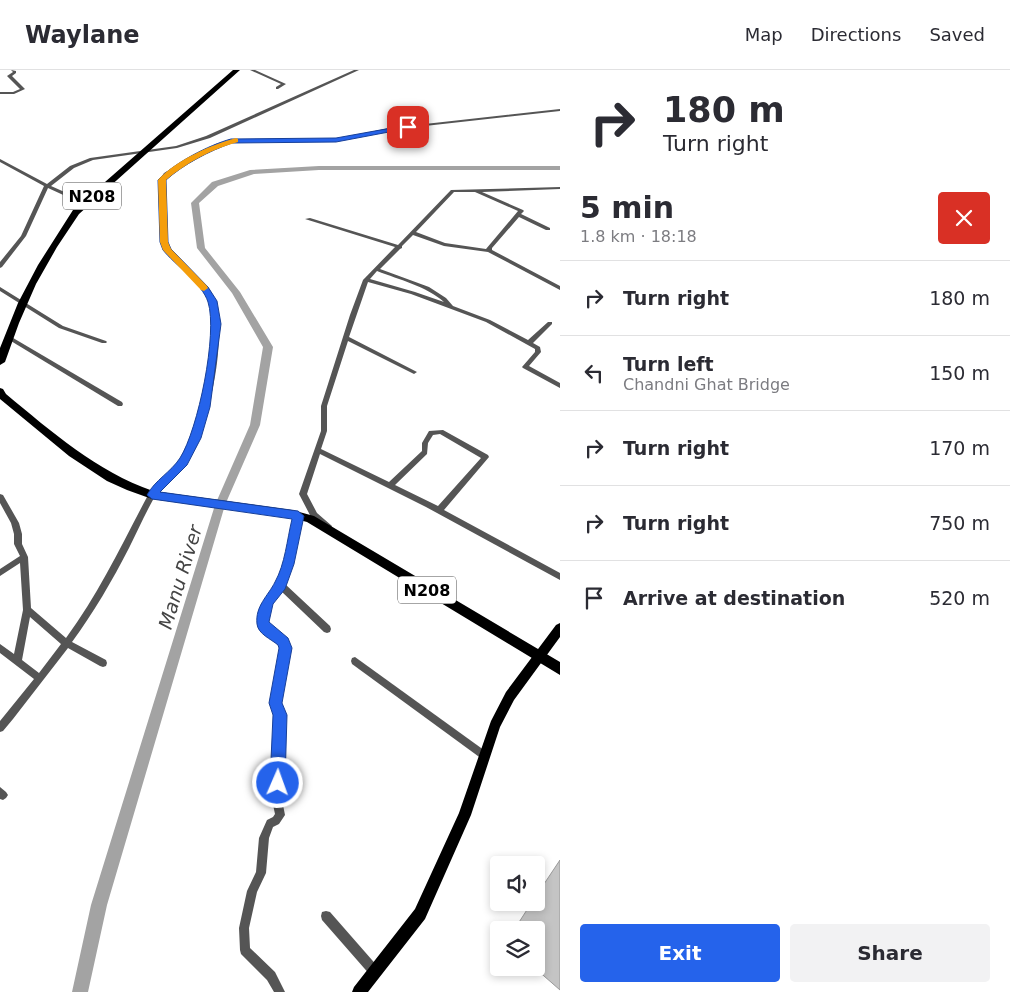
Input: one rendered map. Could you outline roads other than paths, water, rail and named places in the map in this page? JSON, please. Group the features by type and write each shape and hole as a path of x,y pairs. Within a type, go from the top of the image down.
{"highway":[{"name":"N208","path":"0,362 8,337 24,303 64,229 85,203 237,70"},
{"name":"N208","path":"0,390 3,396 70,453 131,489 157,496 295,514 310,519 560,670"}],"main road":[{"path":"359,992 420,914 465,815 495,725 506,703 560,628"}],"street":[{"path":"0,93 14,93 24,89 9,76 15,72 13,70"},
{"path":"252,70 284,84 276,88"},
{"path":"0,266 23,236 47,186 72,166 92,159 177,147 208,137 357,70"},
{"path":"0,728 80,625 157,496 158,486 183,463 196,438 205,407 216,324 212,301 203,287 167,250 164,242 162,180 166,174 218,145 231,141 345,139 389,129 560,110"},
{"path":"0,160 47,186 85,203"},
{"path":"347,541 314,515 303,494 324,431 324,406 366,280 400,247 452,191 560,188"},
{"path":"477,191 521,211 489,248 489,251"},
{"path":"519,215 548,229"},
{"path":"308,218 400,247"},
{"path":"413,233 444,244 489,251 560,288"},
{"path":"376,269 432,292 446,299 450,306"},
{"path":"366,280 450,306 488,321 529,343 539,350 525,367 560,386"},
{"path":"0,289 64,328 104,342"},
{"path":"529,343 550,323"},
{"path":"8,337 120,404"},
{"path":"346,338 414,372"},
{"path":"390,486 425,452 425,443 432,433 441,432 448,435 486,457 439,510"},
{"path":"317,450 439,510 560,577"},
{"path":"0,497 15,523 18,544 24,557 27,610 17,661"},
{"path":"280,992 271,976 245,950 244,928 252,892 261,873 264,838 270,823 276,821 280,815 277,800 280,715 276,703 286,648 284,642 265,628 263,622 267,602 280,585 288,564 295,514"},
{"path":"0,573 24,557"},
{"path":"280,585 327,629"},
{"path":"27,610 66,642 103,663"},
{"path":"0,648 39,678"},
{"path":"355,661 485,756"},
{"path":"326,916 375,972"}],"waterway":[{"name":"Manu River","path":"80,992 99,905 220,505 255,425 268,347 236,292 201,248 195,203 215,184 253,172 319,168 560,168"}]}
